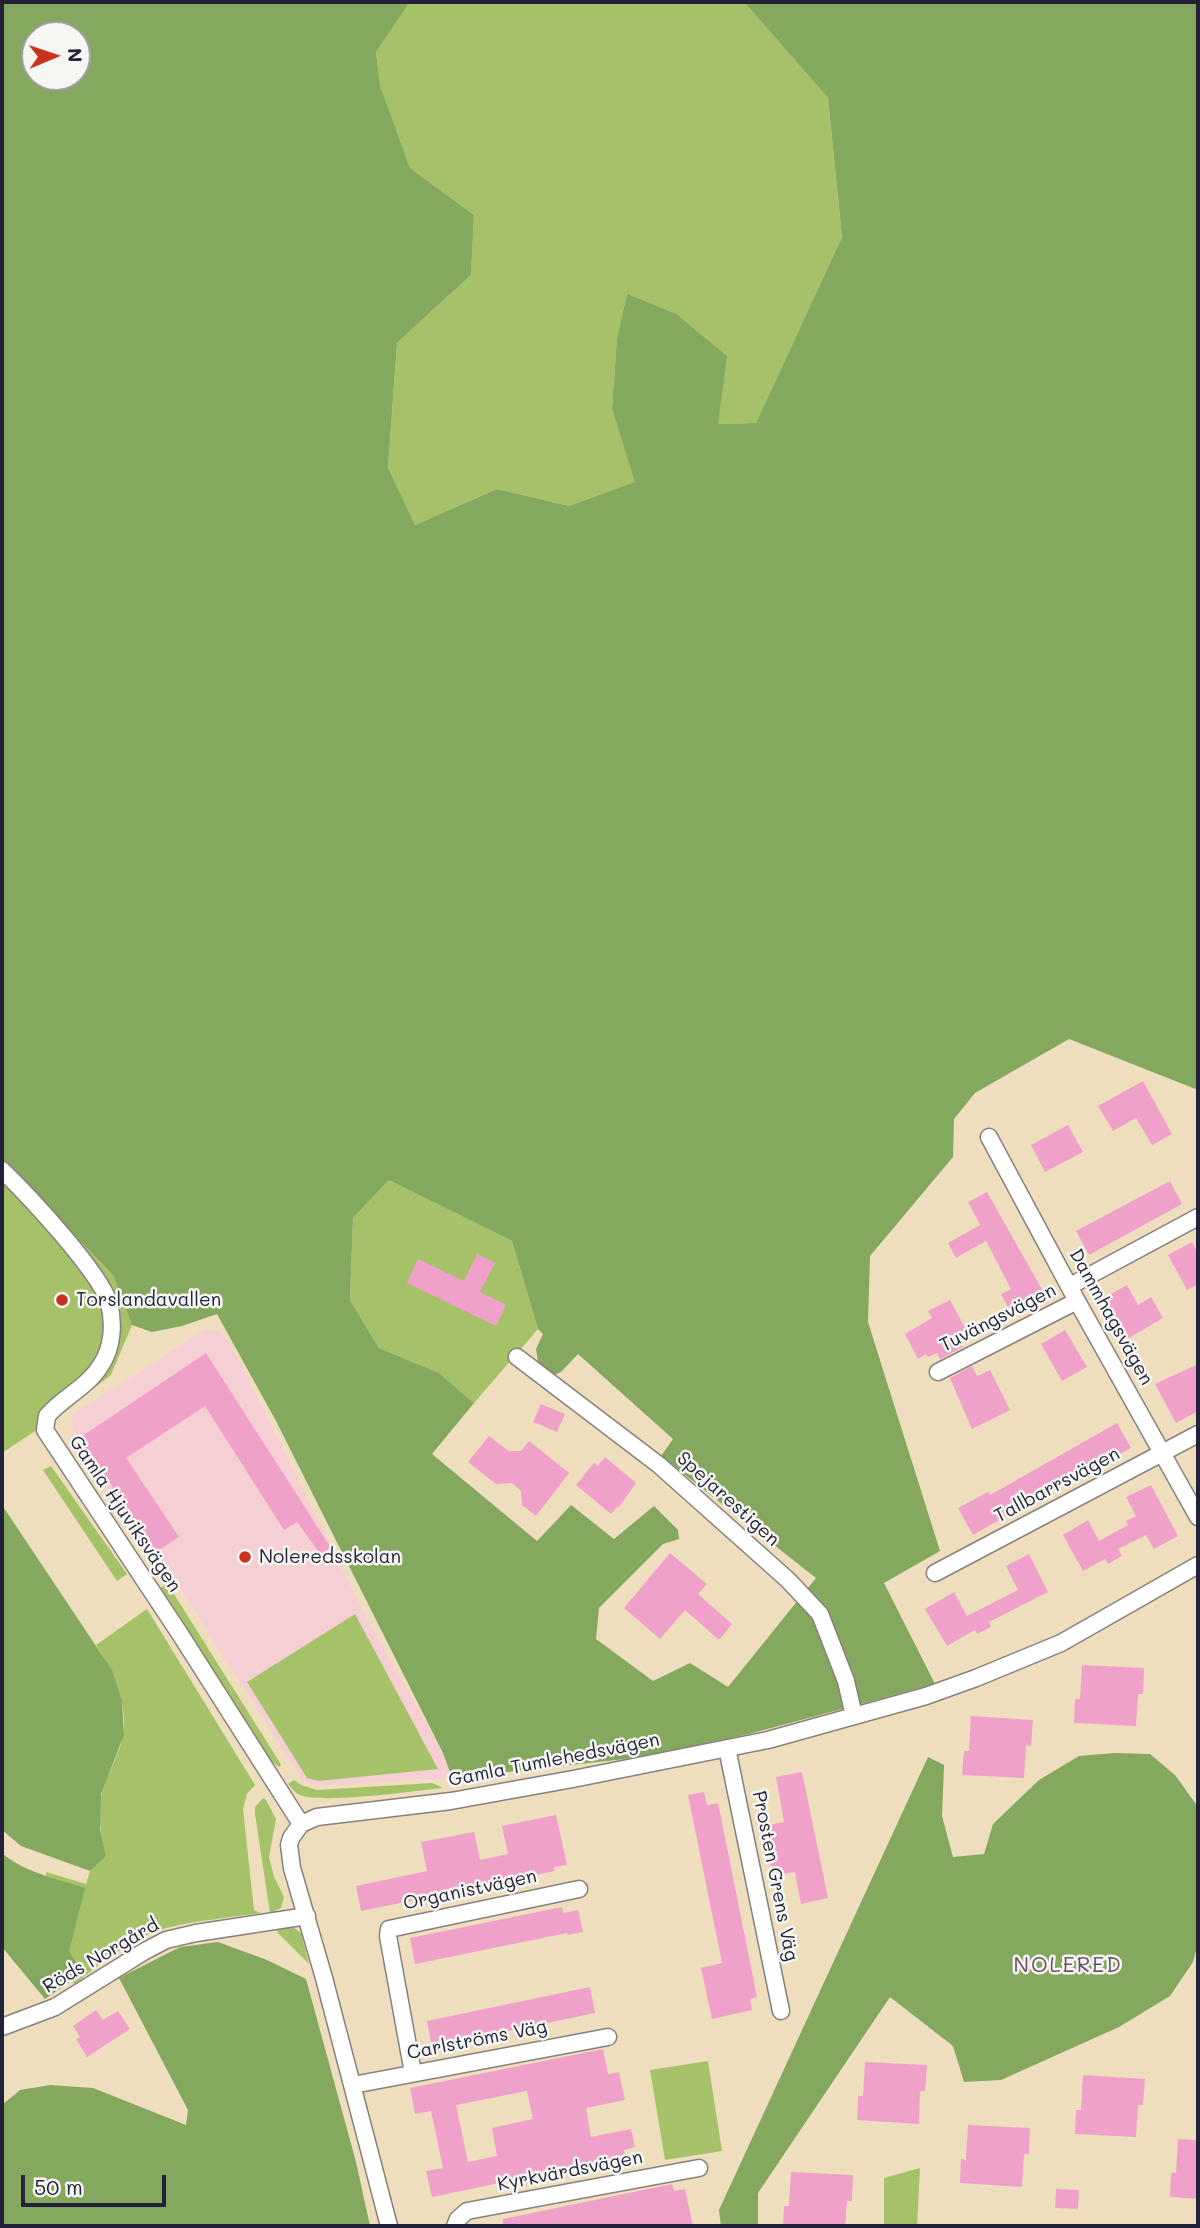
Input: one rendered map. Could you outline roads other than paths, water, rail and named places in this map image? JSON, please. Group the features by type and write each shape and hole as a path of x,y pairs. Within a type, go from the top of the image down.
{"street":[{"name":"Dammhagsvägen","path":"989,1137 1198,1517"},
{"name":"Gamla Hjuviksvägen","path":"2,1170 84,1263 100,1285 111,1315 112,1334 103,1364 92,1378 47,1416 45,1430 180,1634 300,1824"},
{"name":"Tuvängsvägen","path":"938,1372 1198,1217"},
{"name":"Spejarestigen","path":"517,1357 659,1465 788,1580 820,1614 846,1681 854,1716"},
{"name":"Tallbarrsvägen","path":"935,1573 1198,1434"},
{"name":"Gamla Tumlehedsvägen","path":"300,1824 317,1817 451,1801 768,1740 926,1696 1061,1643 1198,1565"},
{"name":"Prosten Grens Väg","path":"727,1748 781,2011"},
{"path":"300,1824 289,1845 292,1868 353,2085 389,2226"},
{"name":"Organistvägen","path":"413,2073 388,1936 389,1929 579,1889"},
{"name":"Röds Norgård","path":"2,2027 55,2007 166,1940 307,1916"},
{"name":"Carlströms Väg","path":"353,2085 608,2037"},
{"name":"Kyrkvärdsvägen","path":"456,2226 457,2219 467,2211 699,2168"}],"place":[{"name":"Torslandavallen","path":"62,1300"},
{"name":"Noleredsskolan","path":"245,1557"}],"district":[{"name":"NOLERED","path":"1068,1966"}]}
